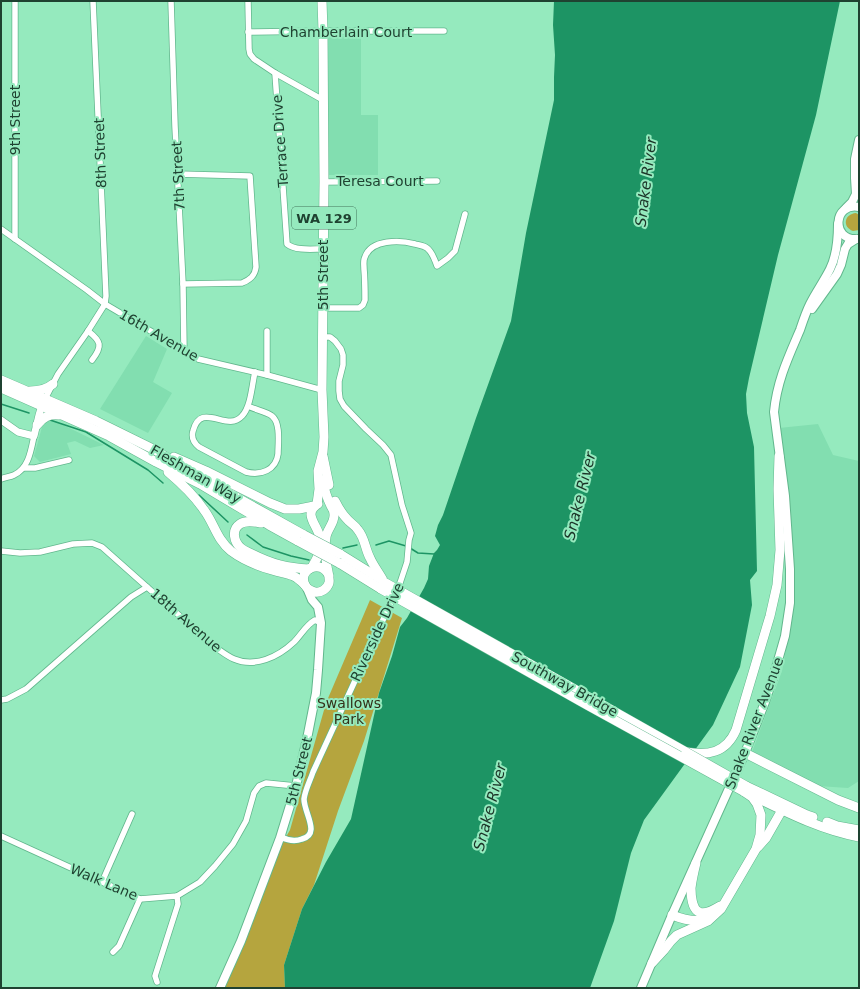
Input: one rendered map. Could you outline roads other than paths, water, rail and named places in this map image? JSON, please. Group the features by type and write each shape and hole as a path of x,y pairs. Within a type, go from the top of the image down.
{"main road":[{"name":"5th Street","path":"322,1 324,182 322,390 324,430 323,452 325,467 323,472 324,486 333,509"},
{"path":"858,238 850,238 844,235 838,224 842,212 852,202 856,194 855,159 859,140"},
{"path":"846,208 852,206 859,207"},
{"name":"Snake River Avenue","path":"641,988 745,753 773,678 785,636 790,603 790,569 785,496 774,412 784,368 812,300 830,269 835,257 838,242 838,224"},
{"name":"Snake River Avenue","path":"801,327 812,309 838,274 842,265 845,249 848,244 858,238"},
{"name":"Fleshman Way","path":"1,380 29,391 63,415 109,436 200,484 269,525 301,538"},
{"path":"29,391 41,391 52,384"},
{"name":"Fleshman Way","path":"1,388 96,421 155,450 382,585"},
{"path":"37,425 42,419 49,415 63,415"},
{"path":"155,450 183,460 270,503 286,509 299,509 323,503 329,505 342,523 352,531 365,547"},
{"name":"5th Street","path":"310,568 320,555 320,539 318,531 312,520 311,511 316,505 319,489 318,471 323,452"},
{"path":"686,752 696,754 718,750 731,739 736,730 770,616 777,585 780,550 778,489 779,456"},
{"path":"156,462 182,484 205,510 220,539 229,550 241,558 257,565 274,571 290,574 298,578 309,590 315,592 324,590"},
{"path":"325,467 334,498 346,518 359,530 370,559 380,574 382,585"},
{"path":"318,607 324,590 328,585 329,579 325,542 328,530 333,521 333,509"},
{"path":"269,525 254,521 247,521 240,524 236,528 234,536 236,542 241,549 284,567 318,567 324,569 329,576"},
{"path":"306,586 304,576 310,568"},
{"name":"Southway Bridge","path":"382,585 686,752 744,788"},
{"name":"Southway Bridge","path":"382,585 581,702 744,788"},
{"name":"5th Street","path":"280,837 296,786 316,694 321,623 318,607 312,600 306,586"},
{"path":"745,753 838,800 859,808"},
{"path":"744,788 778,800 807,815 837,826 859,830"},
{"path":"744,788 799,818 846,835 859,837"},
{"path":"744,788 757,804 762,815 760,835 756,849"},
{"path":"778,800 782,810"},
{"path":"652,963 677,935 703,924 721,909 756,849 766,838 782,810"},
{"path":"774,824 782,820 799,818"},
{"path":"220,988 241,941 280,837"},
{"path":"696,863 691,895 693,904 697,911 700,913 708,912 718,908 726,902"},
{"path":"672,915 687,920 699,921 713,917"}],"street":[{"name":"9th Street","path":"15,1 15,239"},
{"name":"8th Street","path":"93,1 106,296 105,304"},
{"name":"7th Street","path":"171,1 183,284 184,351"},
{"path":"248,1 249,49 254,60 323,100"},
{"name":"Chamberlain Court","path":"248,32 444,31"},
{"name":"Terrace Drive","path":"276,73 287,244 298,248 323,249"},
{"path":"178,174 250,176 256,267 253,276 248,281 242,283 183,284"},
{"name":"Teresa Court","path":"324,182 437,181"},
{"path":"323,308 359,308 363,305 365,300 364,258 368,251 374,246 396,241 421,245 427,248 437,266 448,258 454,251 465,214"},
{"path":"1,229 105,304"},
{"name":"16th Avenue","path":"44,402 58,374 105,304 198,359 268,375 322,390"},
{"path":"88,331 99,341 100,347 92,360"},
{"path":"267,331 268,375"},
{"name":"Riverside Drive","path":"280,837 288,840 298,840 307,837 311,833 304,800 306,790 316,765 400,583 407,562 411,532 402,505 391,455 344,406 338,391 343,365 343,355 336,341 330,337 323,337"},
{"path":"248,406 272,416 278,426 278,454 275,463 268,470 258,474 246,472 199,447 193,440 193,430 201,418 209,417 233,421 242,416 248,406 255,372"},
{"path":"1,479 15,474 24,468 30,454 44,402"},
{"path":"1,420 18,432 34,436"},
{"path":"24,468 35,468 68,460"},
{"path":"1,551 20,553 40,552 73,544 92,543 102,548 147,587"},
{"name":"18th Avenue","path":"1,700 7,699 26,689 131,597 147,587 215,647 230,657 246,662 257,662 281,653 293,643 310,623 315,620 321,623"},
{"name":"Walk Lane","path":"1,836 140,898 177,896 200,882 233,844 246,821 254,793 259,786 266,783 296,786"},
{"path":"102,882 132,814"},
{"path":"157,982 155,976 178,904 177,896"},
{"path":"113,952 119,946 140,898"}],"water":[{"name":"Snake River","path":"554,1 840,1 816,115 778,255 746,394 747,413 754,447 757,571 750,580 752,605 740,667 713,725 644,820 631,853 614,921 590,988 285,988 284,965 302,909 326,862 351,819 379,693 400,627 407,618 428,579 429,566 434,553 440,545 435,536 438,525 443,515 511,321 526,233 554,100"}],"waterway":[{"path":"1,404 29,413"},
{"path":"50,420 86,432 148,470 163,483"},
{"path":"199,495 228,522"},
{"path":"247,535 263,547 309,560"},
{"path":"376,545 389,541 406,546"},
{"path":"343,548 357,545"},
{"path":"410,548 418,553 434,554"}],"park label":[{"name":"Swallows Park","path":"349,712"}]}
